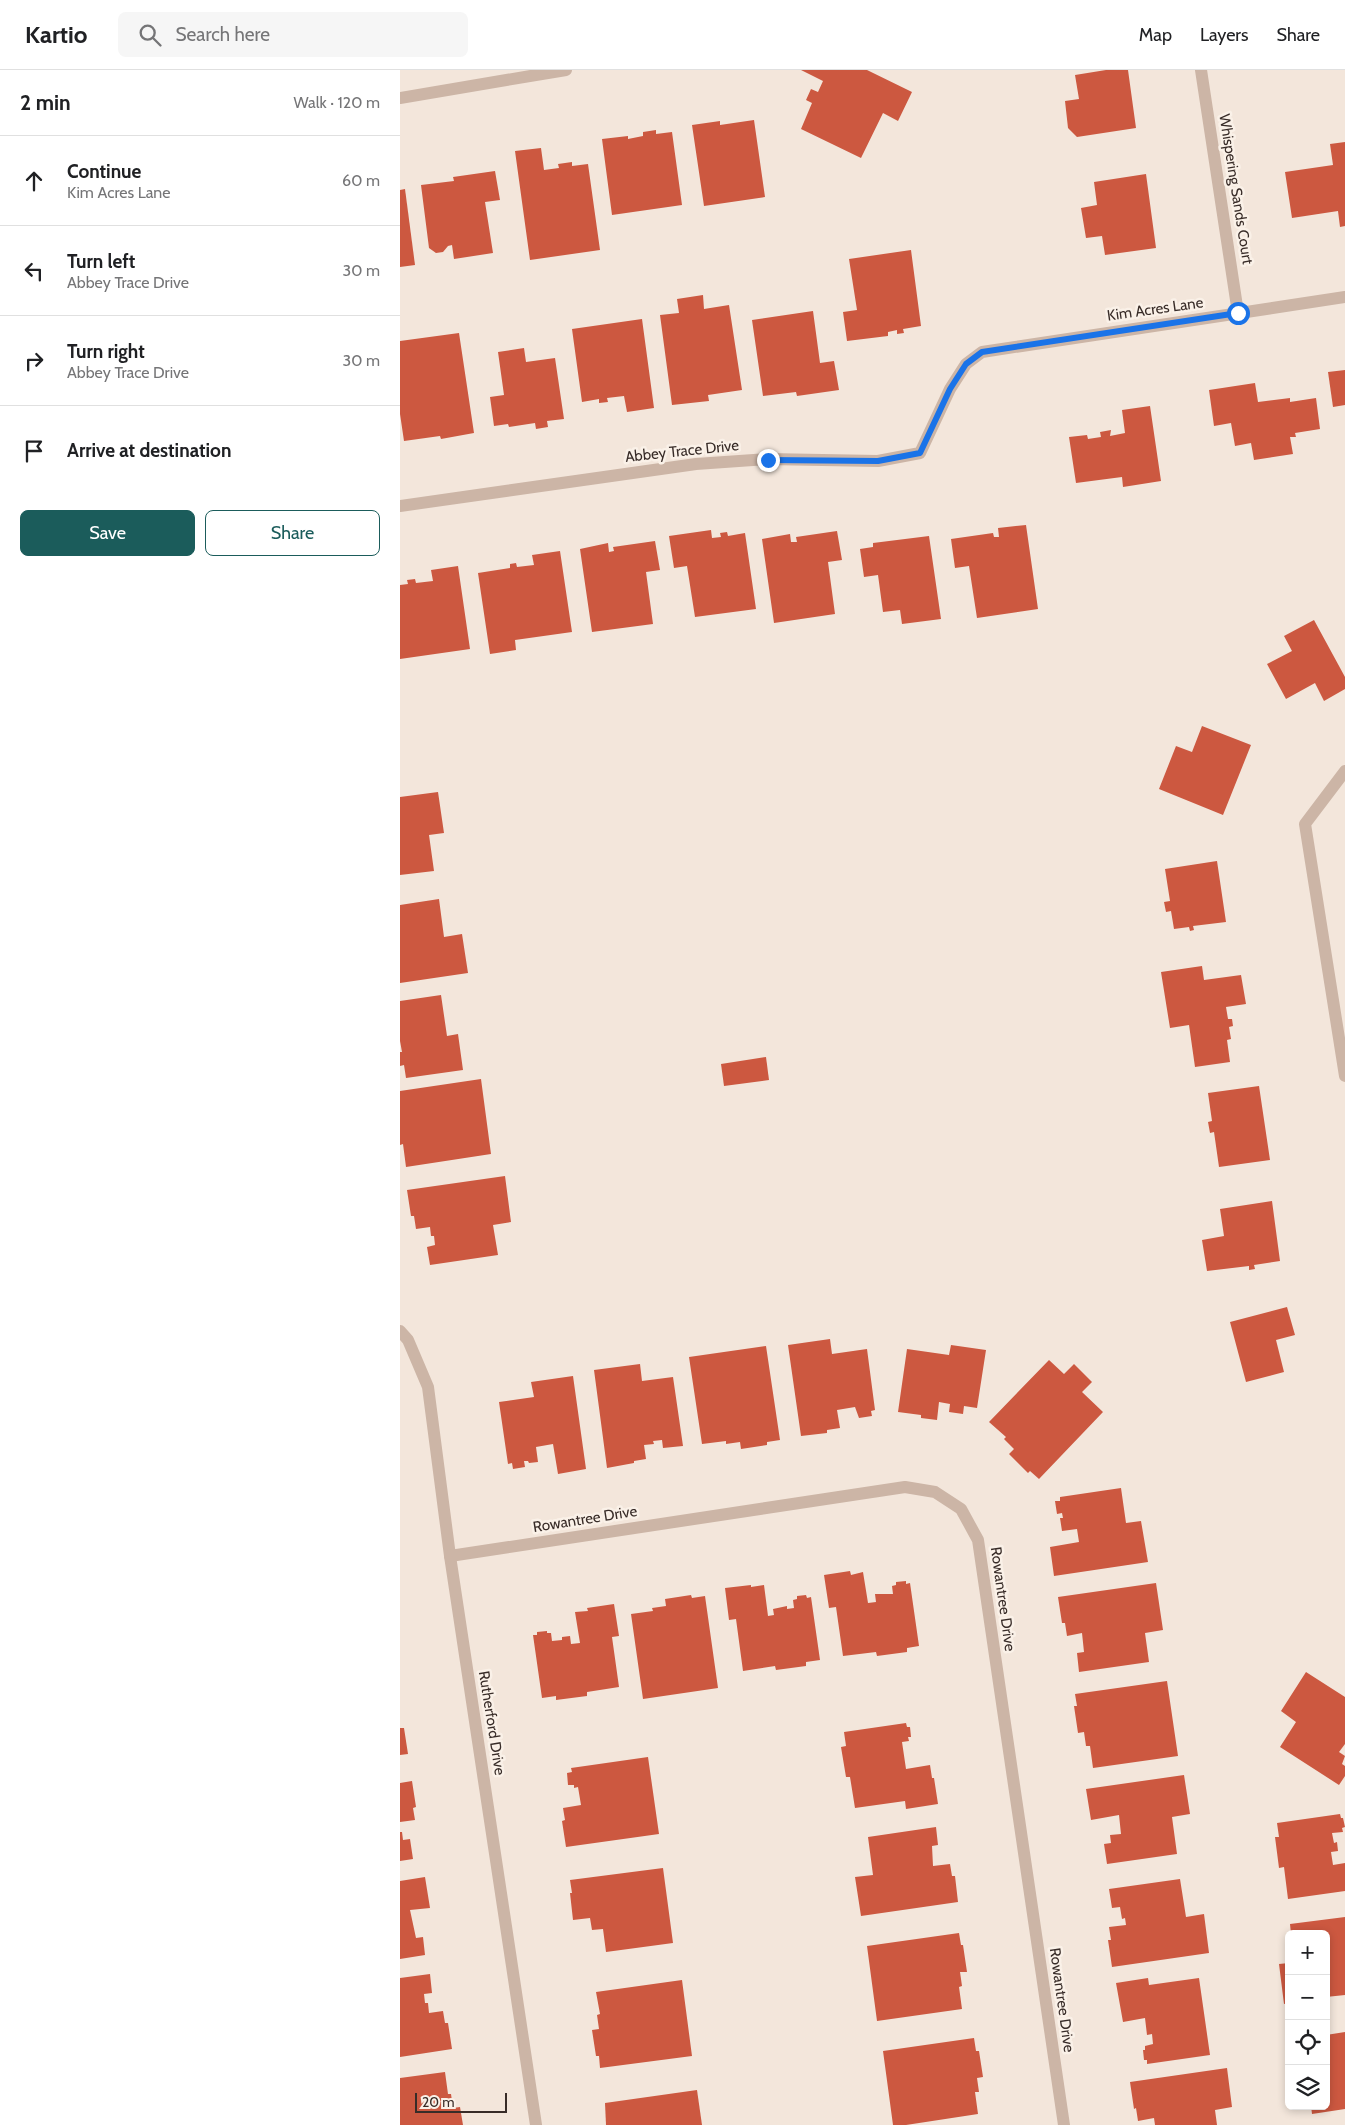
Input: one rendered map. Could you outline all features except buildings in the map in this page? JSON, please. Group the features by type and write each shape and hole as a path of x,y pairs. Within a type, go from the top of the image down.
{"street":[{"path":"400,98 566,70"},
{"name":"Whispering Sands Court","path":"1202,70 1238,313"},
{"name":"Kim Acres Lane","path":"1000,348 1345,297"},
{"name":"Abbey Trace Drive","path":"400,506 696,464 768,460 878,461 920,453 950,389 966,364 982,352 1000,348"},
{"path":"1345,771 1305,824 1345,1076"},
{"name":"Rutherford Drive","path":"400,1331 408,1340 428,1387 450,1556 536,2125"},
{"name":"Rowantree Drive","path":"450,1556 905,1487 935,1492 962,1509 978,1540 1064,2125"}],"route":[{"path":"768,460 878,461 920,453 950,389 966,364 982,352 1238,313"}]}
